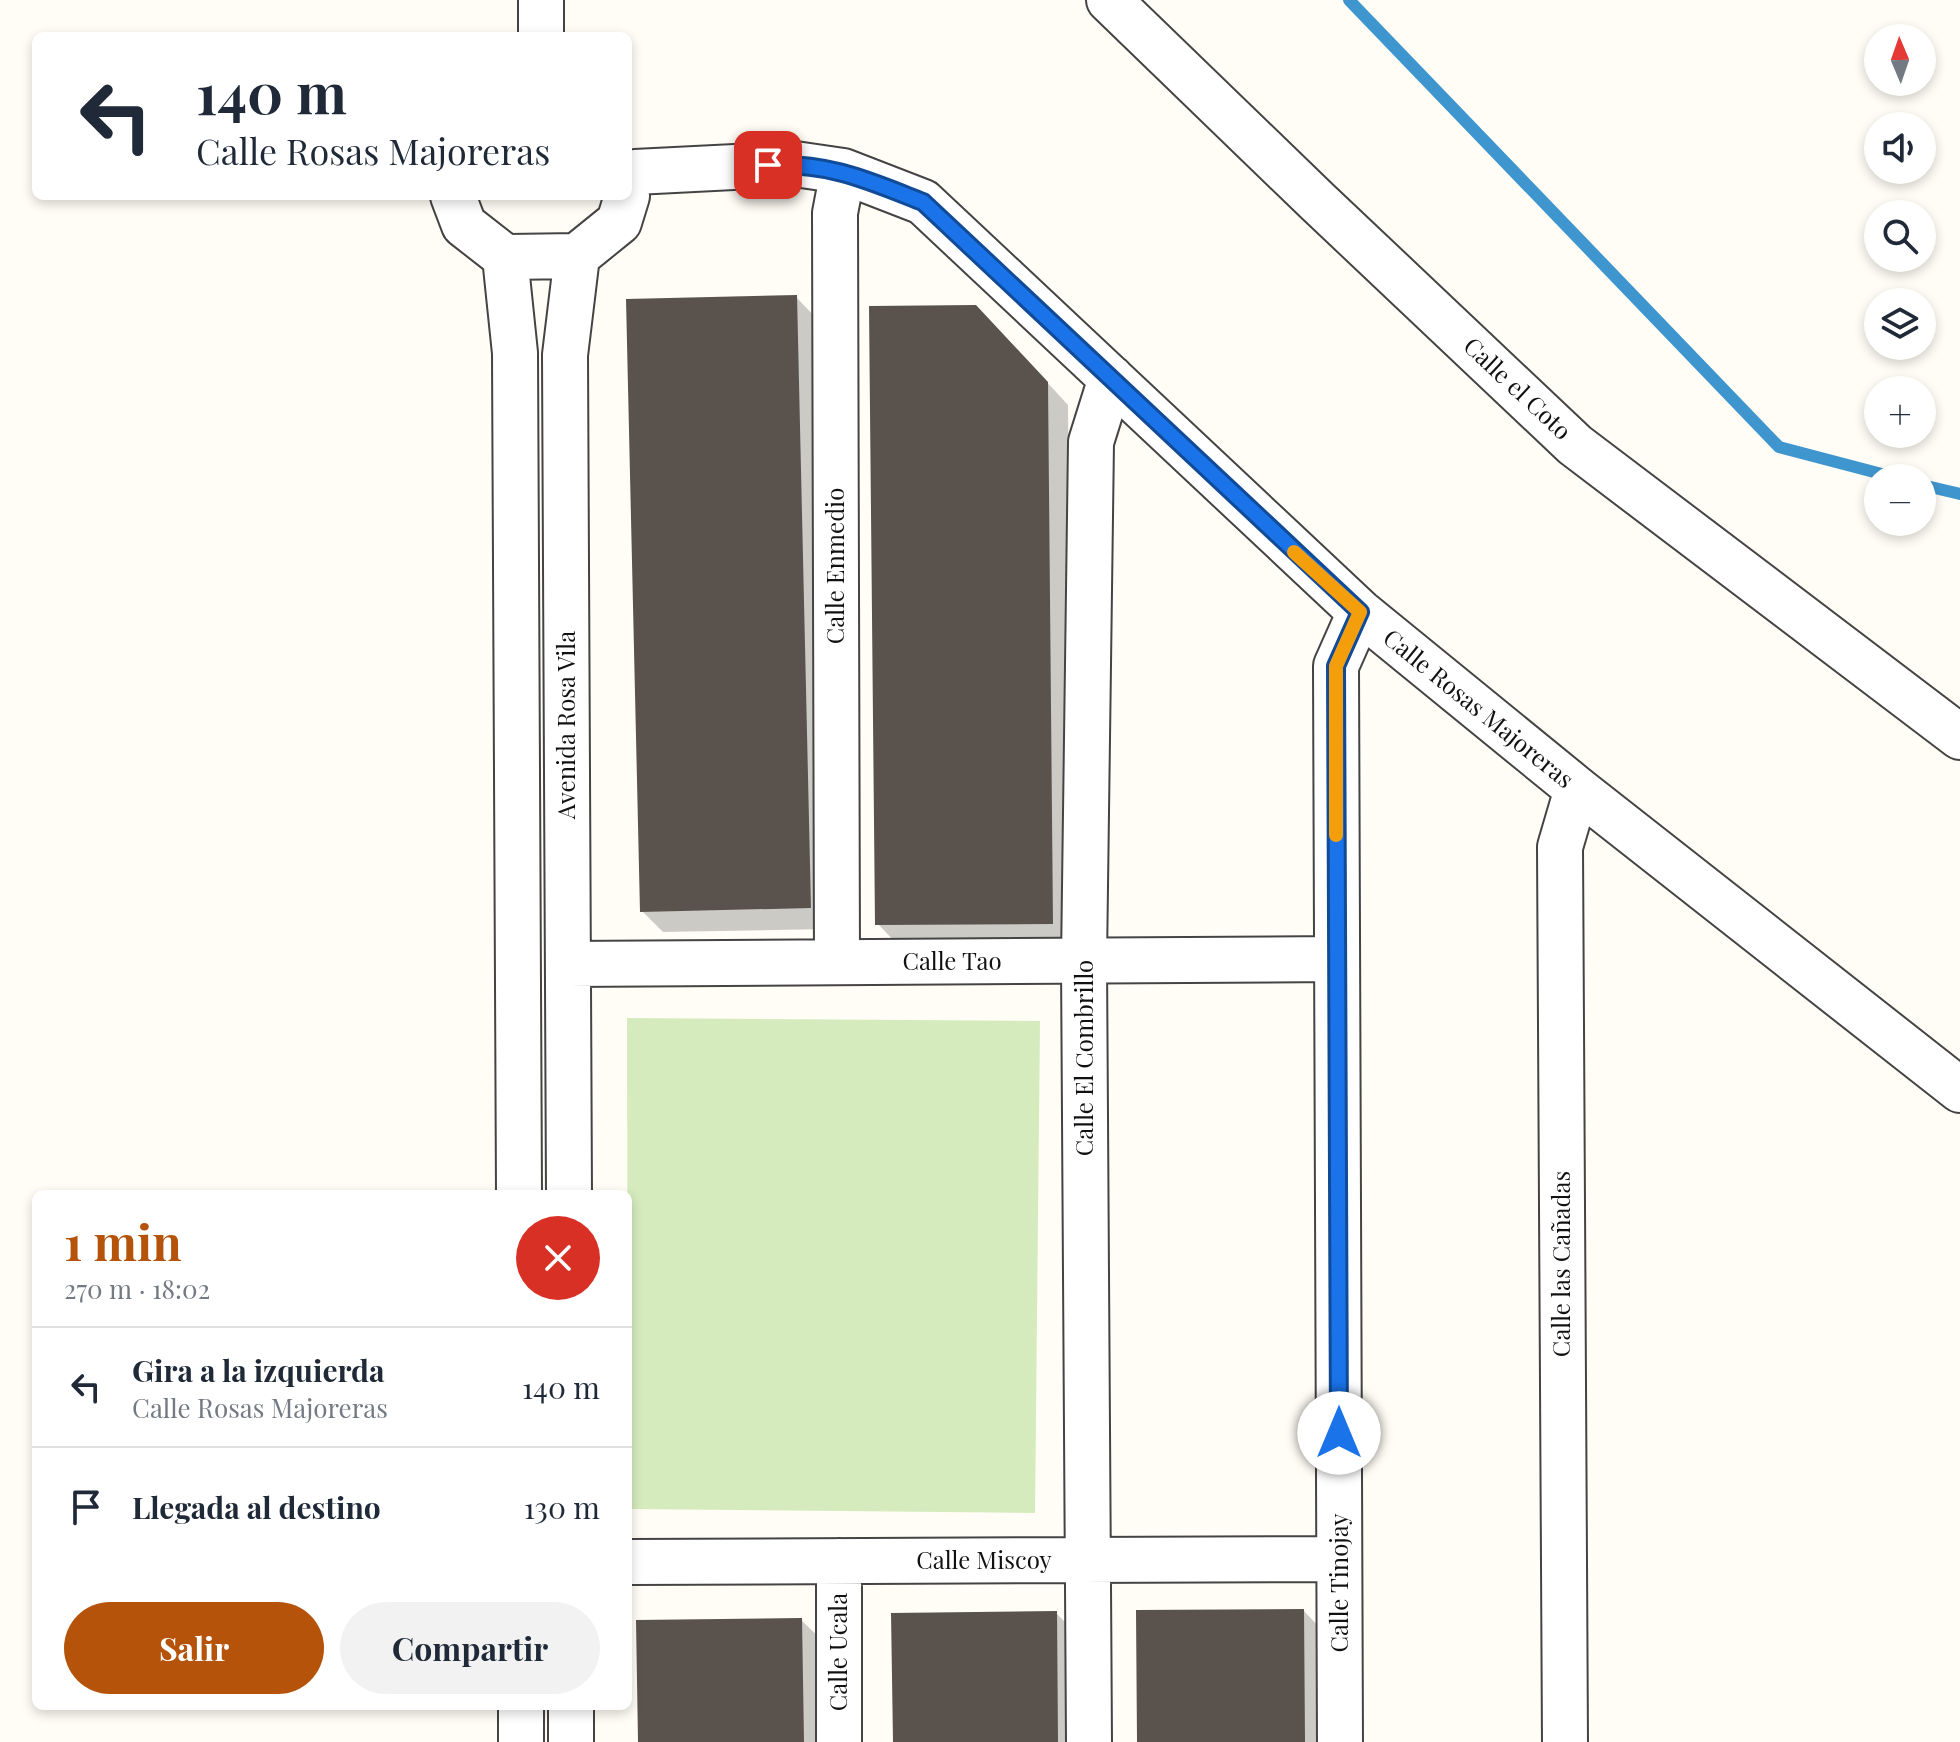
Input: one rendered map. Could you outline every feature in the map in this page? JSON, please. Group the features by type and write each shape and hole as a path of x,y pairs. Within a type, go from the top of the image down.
{"street":[{"path":"541,0 541,32"},
{"name":"Calle el Coto","path":"1109,0 1575,445 1960,737"},
{"name":"Calle Rosas Majoreras","path":"632,176 795,164 843,171 923,202 1360,612 1577,789 1960,1090"},
{"name":"Calle Enmedio","path":"837,962 835,213 843,171"},
{"path":"455,200 464,225 505,257 577,256 619,222 624,200"},
{"name":"Avenida Rosa Vila","path":"569,1190 565,355 577,256"},
{"name":"Avenida Rosa Vila","path":"505,257 515,353 519,1190"},
{"name":"Calle El Combrillo","path":"1089,1742 1084,961 1091,442 1111,378"},
{"name":"Calle Tinojay","path":"1340,1742 1336,666 1360,612"},
{"name":"Calle las Cañadas","path":"1565,1742 1560,847 1577,789"},
{"name":"Calle Tao","path":"568,964 1337,959"},
{"name":"Calle Miscoy","path":"632,1562 1339,1559"},
{"name":"Calle Ucala","path":"839,1561 839,1742"},
{"path":"521,1710 521,1742"},
{"path":"571,1710 571,1742"}],"green space":[{"path":"627,1018 1040,1021 1035,1513 632,1509 632,1190 627,1190"}],"building":[{"path":"797,295 811,908 640,912 626,299"},
{"path":"976,305 1048,382 1053,924 875,925 869,306"},
{"path":"1304,1609 1305,1742 1137,1742 1136,1610"},
{"path":"1057,1611 1058,1742 893,1742 891,1613"},
{"path":"802,1618 804,1742 638,1742 636,1620"}],"waterway":[{"path":"1349,0 1779,447 1864,469"},
{"path":"1936,488 1960,494"}],"slow traffic":[{"path":"1294,552 1360,612 1336,666 1336,835"}],"route":[{"path":"768,165 795,164 843,171 923,202 1360,612 1336,666 1339,1433"}]}
